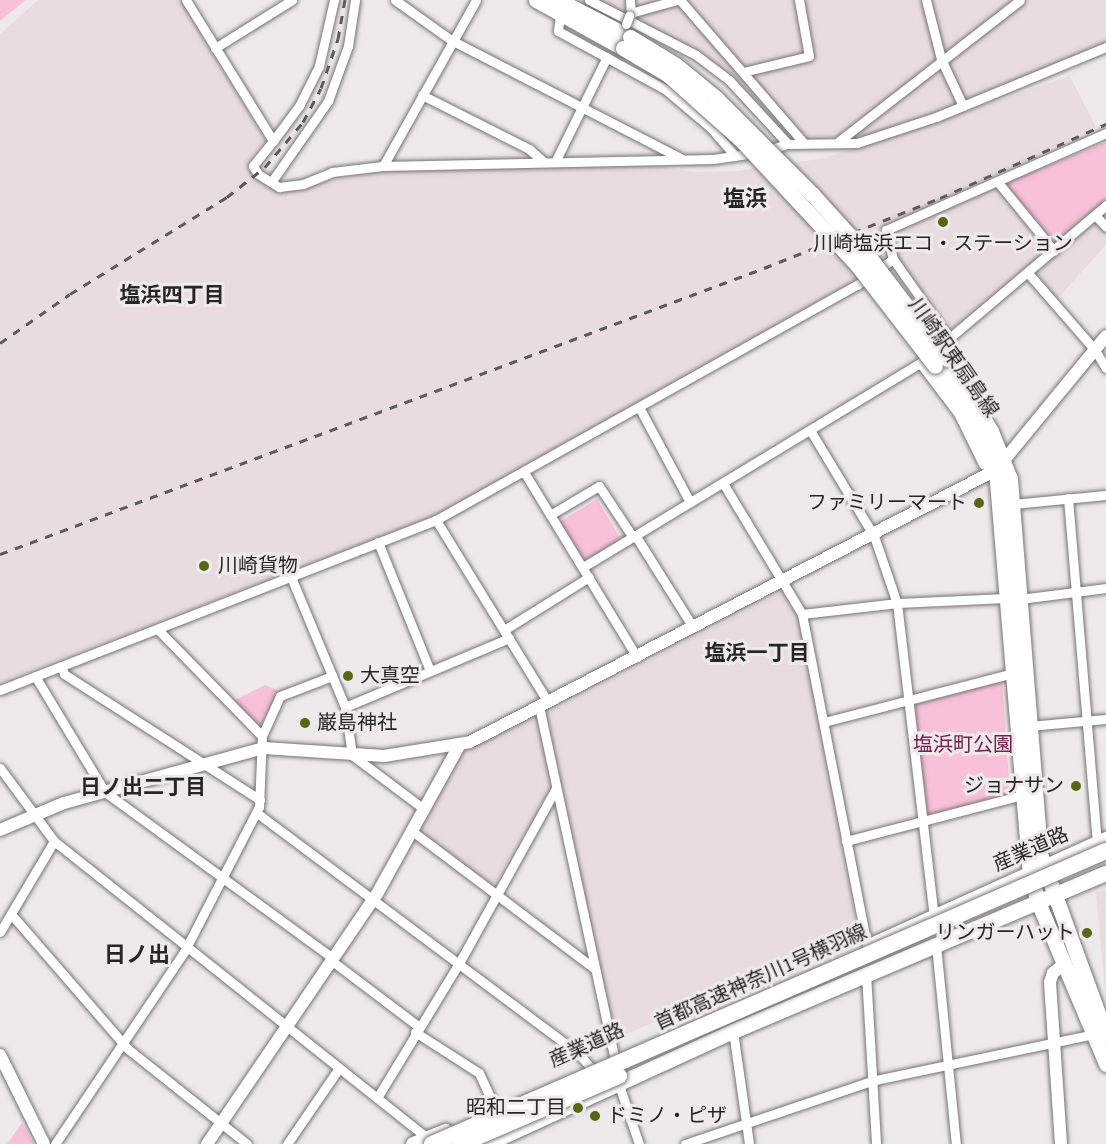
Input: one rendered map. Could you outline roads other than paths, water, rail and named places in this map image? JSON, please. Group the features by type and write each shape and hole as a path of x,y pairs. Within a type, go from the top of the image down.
{"highway":[{"name":"首都高速神奈川1号横羽線","path":"427,1143 1103,844"},
{"name":"首都高速神奈川1号横羽線","path":"461,1144 1104,873"}],"main road":[{"name":"川崎駅東扇島線","path":"536,0 560,16 627,28"},
{"name":"川崎駅東扇島線","path":"558,0 627,28 716,98 813,195 870,258 934,363 976,402 1013,504 1013,673 1022,795 1037,870 1052,896 1103,1034"},
{"name":"川崎駅東扇島線","path":"1001,466 1013,599 1029,726 1038,902 1064,964 1103,1034"},
{"name":"産業道路","path":"427,1143 615,1056 1037,870 1103,844"},
{"path":"486,1144 733,1031 1104,873"},
{"path":"1103,1034 1106,1064"}],"street":[{"path":"186,0 273,141"},
{"path":"215,48 292,0"},
{"path":"334,0 319,66 299,106 253,166 258,174 279,187 303,184 332,172 383,165 683,159 735,156 788,144 837,143 873,139 963,106 1106,47"},
{"path":"272,181 328,102 348,46 355,0"},
{"path":"395,0 451,40 683,159"},
{"path":"383,165 451,40 476,0"},
{"path":"589,0 696,55 729,80 788,144"},
{"path":"627,28 630,0"},
{"path":"627,28 678,0 804,143"},
{"path":"743,72 808,56 799,0"},
{"path":"926,0 941,59 963,106"},
{"path":"837,143 941,59 1020,0"},
{"path":"560,16 558,32 665,89 711,128 735,156"},
{"path":"555,162 607,57"},
{"path":"422,95 529,149 544,162"},
{"path":"950,340 893,259 886,230 1106,133"},
{"path":"996,181 1054,251"},
{"path":"583,567 810,430 934,363 950,340 1106,206"},
{"path":"1095,215 1106,227"},
{"path":"0,690 159,631 436,520 857,285 893,259"},
{"path":"1028,273 1095,350 1106,368"},
{"path":"0,830 36,815 105,792 205,765 263,742 352,755 394,756 460,744 638,657 693,627 785,585 1001,466 1106,336"},
{"path":"934,363 983,464 1001,466"},
{"path":"639,407 690,502"},
{"path":"810,430 874,536 897,603 934,916"},
{"path":"524,472 638,657"},
{"path":"723,483 802,614 867,946"},
{"path":"550,515 599,486 693,627"},
{"path":"1013,504 1106,495"},
{"path":"1068,498 1084,721 1103,844"},
{"path":"436,520 506,634 544,704 556,788 615,1056 619,1085 639,1144"},
{"path":"378,542 430,671"},
{"path":"291,577 345,707 352,755 424,809"},
{"path":"345,707 430,671 506,634 589,577"},
{"path":"802,614 897,603 1013,599 1106,588"},
{"path":"159,631 263,742"},
{"path":"62,668 64,674 260,800"},
{"path":"824,722 1013,673"},
{"path":"36,676 105,792 222,876 333,960 416,1029 479,1073 496,1110"},
{"path":"55,1144 187,947 222,876 257,813 260,800 263,742 280,696 332,676"},
{"path":"1029,726 1106,720"},
{"path":"207,1144 374,900 460,744"},
{"path":"0,768 54,841 377,1098 427,1143"},
{"path":"377,1098 416,1029 458,965 556,788"},
{"path":"846,841 923,823 1022,795"},
{"path":"257,813 580,1055 591,1068"},
{"path":"412,831 595,969"},
{"path":"0,932 54,841"},
{"path":"11,914 122,1042 247,1144"},
{"path":"936,945 956,1144"},
{"path":"1061,1144 1050,982 1053,973 1064,964"},
{"path":"866,974 876,1144"},
{"path":"733,1031 749,1144"},
{"path":"685,1144 871,1081 1053,1041 1103,1034"},
{"path":"0,1056 44,1144"},
{"path":"287,1144 339,1068"}],"railway":[{"path":"0,343 70,294 227,197 265,167 303,122 321,88 338,39 345,0"},
{"path":"0,554 764,268 940,198 1106,124"}],"place":[{"name":"川崎塩浜エコ・ステーション","path":"943,222"},
{"name":"ファミリーマート","path":"979,503"},
{"name":"川崎貨物","path":"204,566"},
{"name":"大真空","path":"348,676"},
{"name":"巌島神社","path":"305,723"},
{"name":"ジョナサン","path":"1076,786"},
{"name":"リンガーハット","path":"1087,933"},
{"name":"昭和二丁目","path":"578,1108"},
{"name":"ドミノ・ピザ","path":"595,1116"}],"district":[{"name":"塩浜","path":"745,200"},
{"name":"塩浜四丁目","path":"172,295"},
{"name":"塩浜一丁目","path":"757,653"},
{"name":"日ノ出二丁目","path":"143,787"},
{"name":"日ノ出","path":"137,956"}],"park label":[{"name":"塩浜町公園","path":"963,745"}]}
